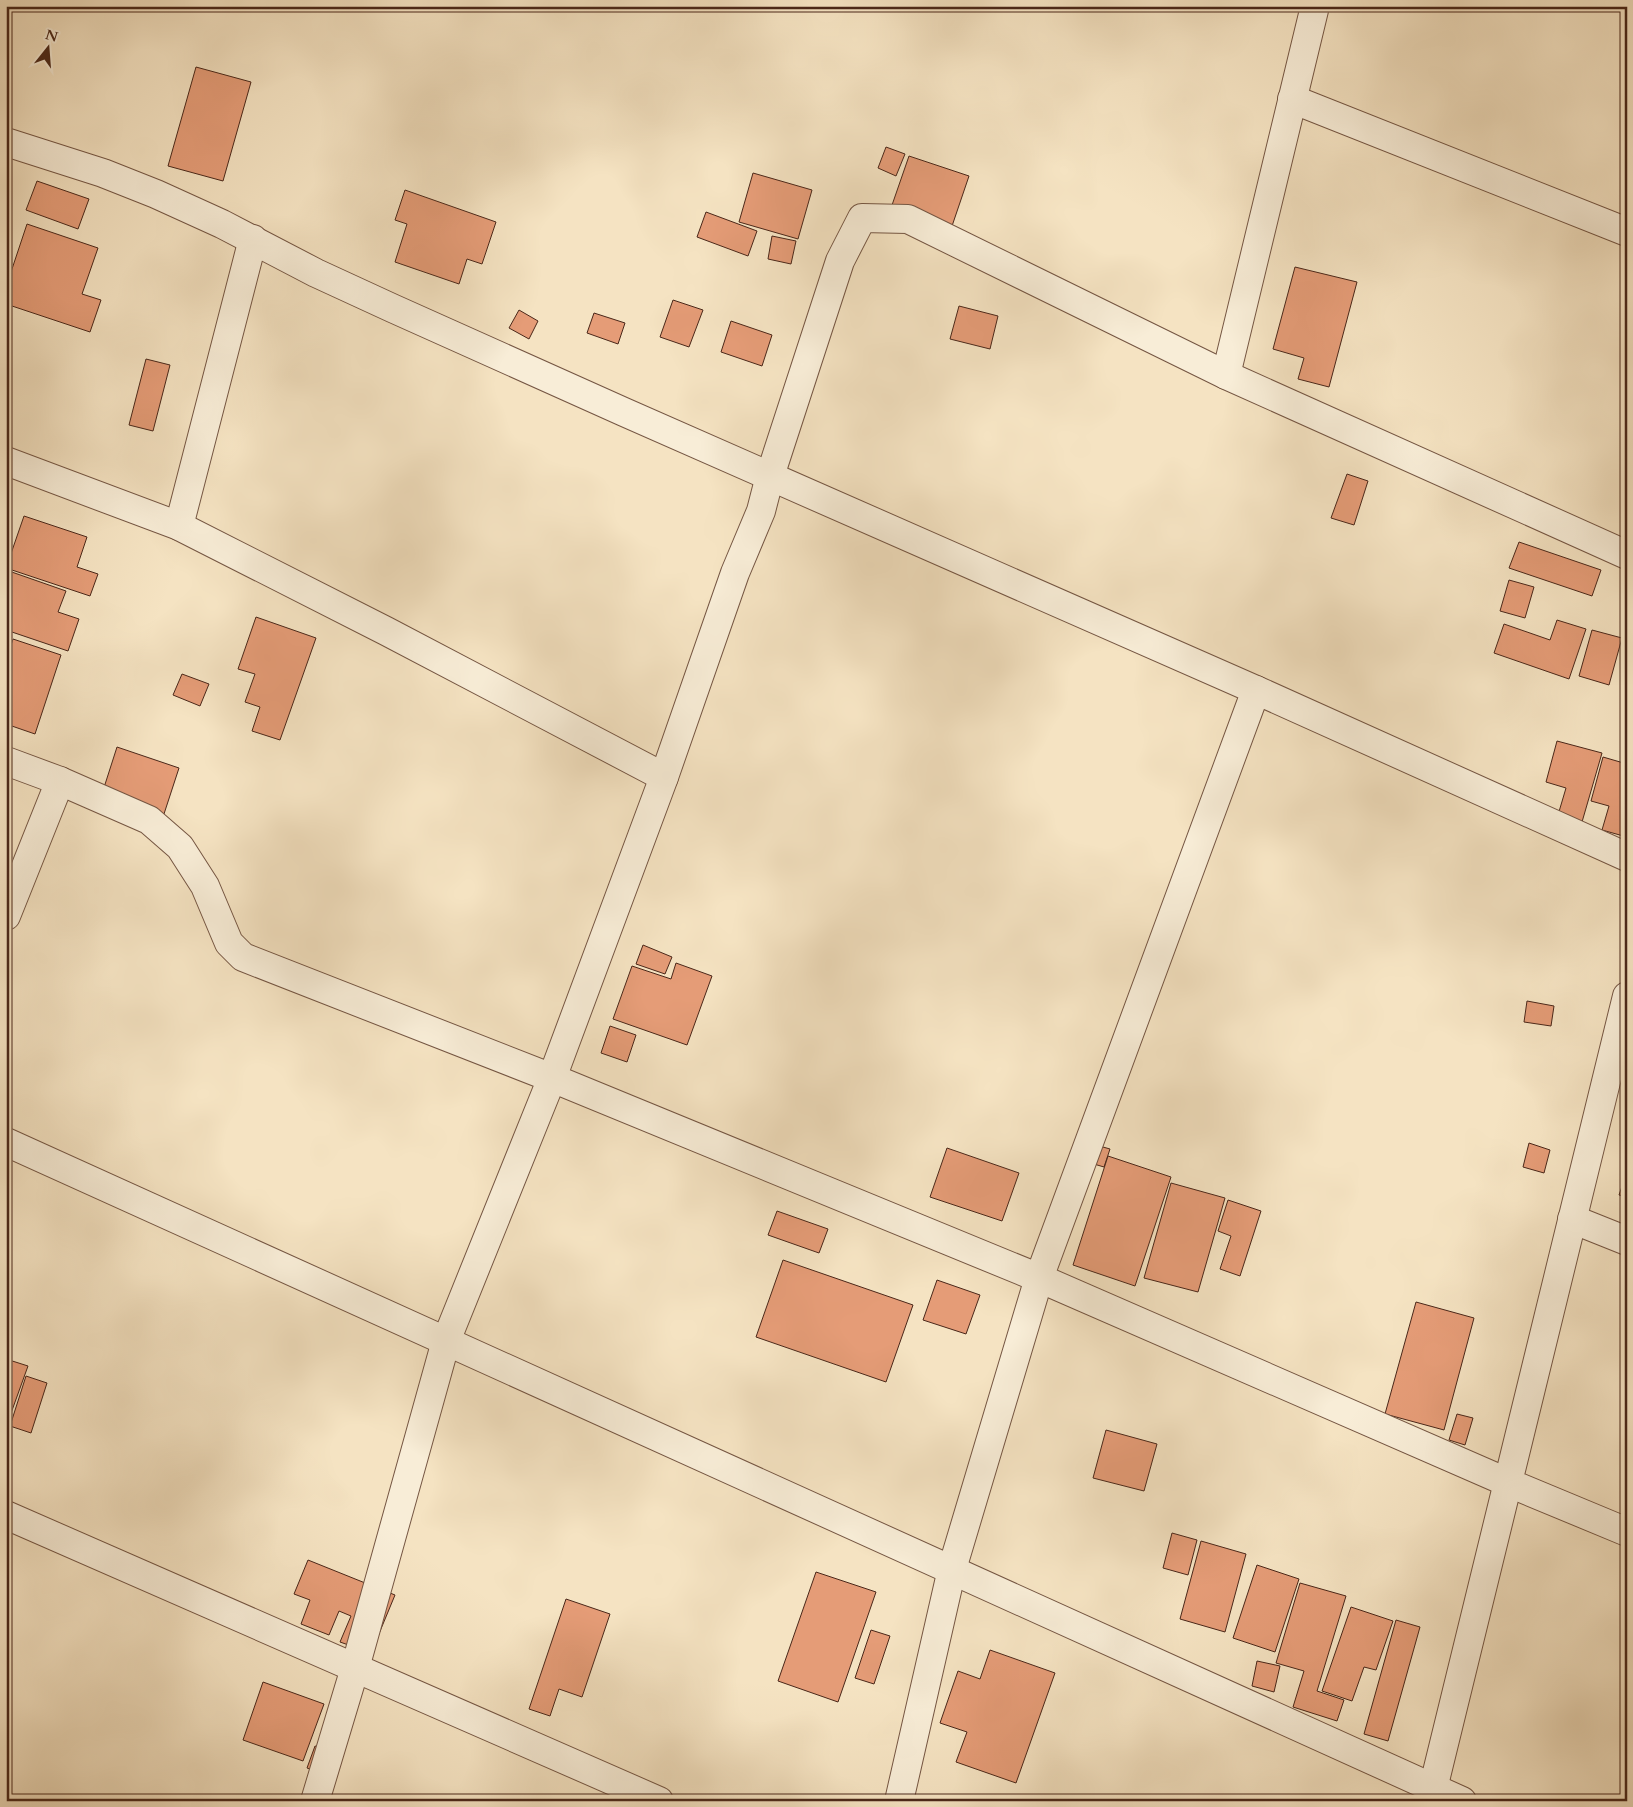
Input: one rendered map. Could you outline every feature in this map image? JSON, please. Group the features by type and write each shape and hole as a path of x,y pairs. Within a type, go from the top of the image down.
{"street":[{"path":"1226,375 1315,6"},
{"path":"1292,99 1627,232"},
{"path":"6,142 103,173 139,187 253,239 316,273 392,308 1256,690 1627,857"},
{"path":"315,1801 355,1668 446,1341 552,1078 664,777 735,573 761,511 770,476 840,261 862,218 908,219 1226,375 1627,555"},
{"path":"179,526 253,239"},
{"path":"6,461 179,526 386,631 664,777"},
{"path":"899,1801 952,1569 1039,1278 1256,690"},
{"path":"6,761 60,781 149,820 180,847 205,886 229,943 243,956 552,1078 1039,1278 1509,1483 1627,1532"},
{"path":"6,916 60,781"},
{"path":"1432,1794 1627,996"},
{"path":"6,1142 952,1569 1432,1794 1462,1801"},
{"path":"1572,1219 1627,1242"},
{"path":"6,1516 659,1801"}],"building":[{"path":"196,67 251,82 223,181 168,166"},
{"path":"886,147 905,154 896,176 878,168"},
{"path":"909,156 969,176 951,229 891,208"},
{"path":"753,173 812,190 798,239 739,222"},
{"path":"37,181 89,199 78,229 26,210"},
{"path":"405,190 496,222 482,264 467,259 459,284 395,262 407,224 395,220"},
{"path":"706,212 757,231 748,256 697,237"},
{"path":"27,224 98,248 82,294 101,300 90,332 6,304 6,287"},
{"path":"772,236 796,241 791,264 768,259"},
{"path":"1295,267 1357,282 1329,387 1298,379 1304,358 1273,349"},
{"path":"673,300 703,310 689,347 660,337"},
{"path":"959,306 998,316 990,349 950,339"},
{"path":"519,310 538,321 529,339 509,328"},
{"path":"594,313 625,323 618,344 587,333"},
{"path":"731,321 772,335 762,366 721,352"},
{"path":"146,359 170,365 153,431 129,425"},
{"path":"1347,474 1368,481 1354,525 1331,518"},
{"path":"24,516 87,537 77,567 98,574 90,596 6,568"},
{"path":"1519,542 1601,570 1592,596 1509,568"},
{"path":"6,570 66,591 58,612 79,619 68,651 6,630"},
{"path":"1509,580 1534,587 1525,618 1500,611"},
{"path":"256,617 316,638 280,740 252,731 260,707 245,702 255,674 238,669"},
{"path":"1557,620 1586,629 1569,679 1494,653 1504,624 1550,640"},
{"path":"1592,630 1622,638 1609,685 1579,676"},
{"path":"13,639 61,655 35,734 6,724 6,661"},
{"path":"182,674 209,684 200,706 173,695"},
{"path":"1557,741 1602,753 1582,822 1558,815 1566,788 1546,782"},
{"path":"117,747 179,768 162,820 100,800"},
{"path":"1603,757 1627,764 1627,837 1602,830 1609,806 1591,801"},
{"path":"643,945 672,957 665,974 636,964"},
{"path":"676,963 712,976 687,1045 613,1019 632,966 671,979"},
{"path":"1527,1001 1554,1006 1551,1026 1524,1022"},
{"path":"610,1026 636,1035 627,1062 601,1053"},
{"path":"1082,1141 1110,1149 1104,1167 1077,1159"},
{"path":"1529,1143 1550,1150 1544,1173 1523,1167"},
{"path":"947,1148 1019,1173 1002,1221 930,1197"},
{"path":"1108,1156 1171,1177 1135,1286 1073,1265"},
{"path":"1627,1172 1627,1197 1619,1195"},
{"path":"1171,1183 1225,1198 1198,1292 1144,1278"},
{"path":"1228,1200 1261,1211 1240,1276 1220,1269 1231,1236 1218,1231"},
{"path":"777,1211 828,1229 819,1253 768,1235"},
{"path":"783,1260 913,1305 886,1382 756,1337"},
{"path":"937,1280 980,1295 966,1334 923,1320"},
{"path":"1416,1302 1474,1318 1444,1430 1385,1414"},
{"path":"6,1359 28,1366 6,1427"},
{"path":"26,1376 47,1383 31,1433 10,1426"},
{"path":"1457,1414 1473,1418 1465,1445 1449,1440"},
{"path":"1106,1430 1157,1444 1144,1491 1093,1478"},
{"path":"1172,1533 1197,1540 1188,1575 1163,1568"},
{"path":"1201,1541 1246,1554 1225,1632 1180,1619"},
{"path":"308,1560 395,1595 371,1653 340,1642 351,1616 339,1611 329,1635 301,1624 310,1600 294,1594"},
{"path":"1257,1565 1299,1579 1275,1652 1233,1638"},
{"path":"816,1572 876,1592 838,1702 778,1681"},
{"path":"1300,1583 1346,1596 1317,1691 1344,1700 1337,1721 1293,1707 1304,1671 1276,1663"},
{"path":"566,1599 610,1614 582,1697 559,1689 550,1716 529,1709"},
{"path":"1351,1607 1393,1621 1376,1670 1364,1667 1352,1701 1322,1691"},
{"path":"1396,1620 1420,1627 1388,1741 1364,1734"},
{"path":"871,1630 890,1636 874,1684 855,1678"},
{"path":"990,1650 1055,1673 1016,1783 956,1762 967,1732 940,1723 958,1671 980,1679"},
{"path":"1257,1661 1280,1666 1274,1692 1252,1686"},
{"path":"263,1682 324,1704 303,1761 243,1740"},
{"path":"315,1746 331,1751 323,1774 307,1768"}]}
